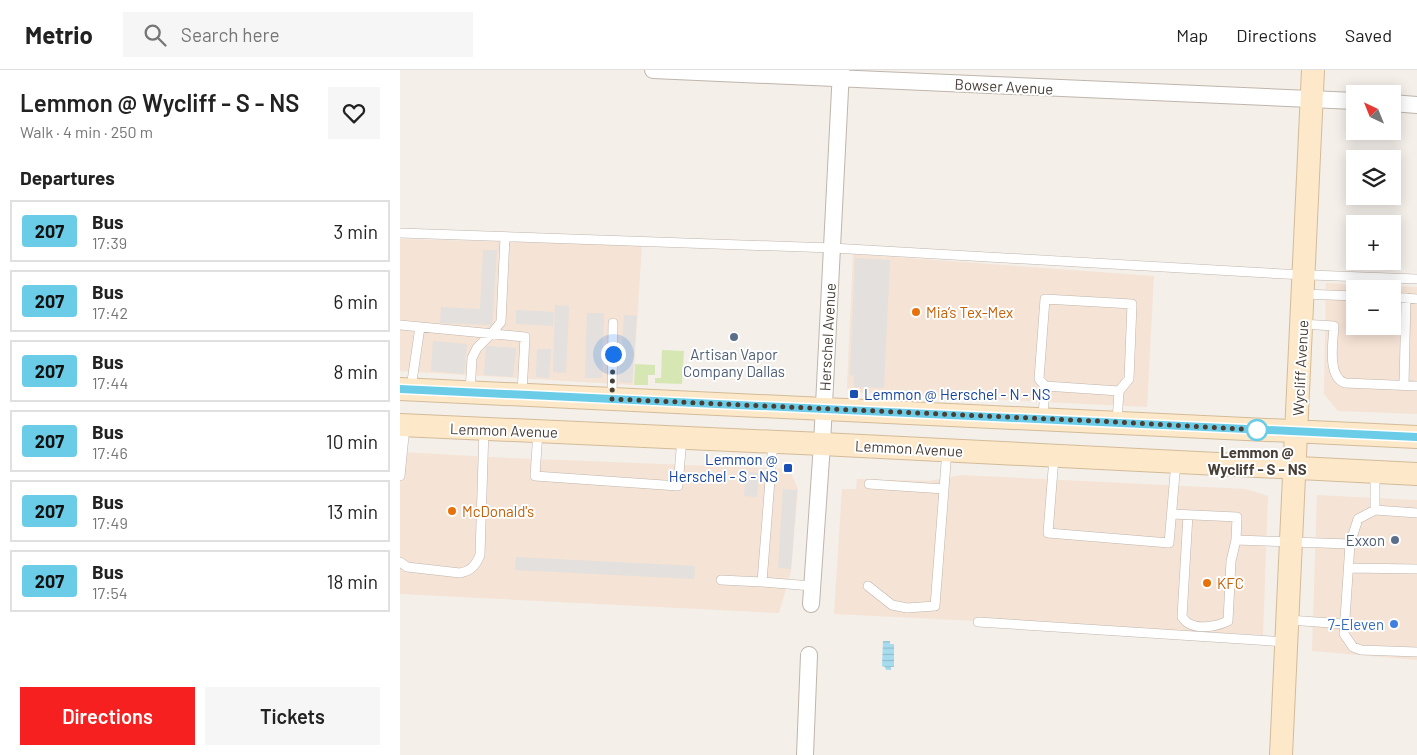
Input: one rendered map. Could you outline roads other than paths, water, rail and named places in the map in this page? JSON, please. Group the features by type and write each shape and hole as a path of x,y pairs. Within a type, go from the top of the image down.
{"main road":[{"name":"Wycliff Avenue","path":"1281,755 1313,70"},
{"path":"405,389 1417,437"},
{"name":"Lemmon Avenue","path":"402,426 822,444 1417,474"}],"street":[{"name":"Bowser Avenue","path":"653,70 841,74 1346,101"},
{"name":"Herschel Avenue","path":"811,604 824,409 841,74"},
{"path":"1401,104 1417,105"},
{"path":"804,755 809,655"}],"lane":[{"path":"400,233 832,248 1304,284 1417,279"},
{"path":"470,392 472,358 477,348 492,334 500,322 505,237"},
{"path":"1304,284 1346,294"},
{"path":"1401,298 1417,299"},
{"path":"1404,385 1406,298"},
{"path":"1043,419 1045,386 1039,379 1045,299 1132,304 1129,379 1118,390 1117,422"},
{"path":"612,399 613,323"},
{"path":"1302,324 1334,326 1333,367 1336,377 1341,382 1417,386"},
{"path":"400,325 525,336 521,395"},
{"path":"405,389 420,327"},
{"path":"1045,386 1118,390"},
{"path":"400,476 402,426"},
{"path":"400,562 407,567 460,572 466,572 477,563 480,555 484,429"},
{"path":"538,431 535,476 678,486 682,438"},
{"path":"762,582 773,442"},
{"path":"868,586 892,605 907,608 936,606 947,450"},
{"path":"1054,456 1048,533 1169,543 1176,462"},
{"path":"1375,472 1375,510"},
{"path":"869,484 944,489"},
{"path":"1417,512 1375,510 1358,519 1350,544 1344,624 1344,634 1353,647 1361,650 1417,652"},
{"path":"1172,514 1237,517 1236,540 1231,561 1228,621 1218,626 1197,626 1188,623 1182,617 1188,515"},
{"path":"1236,540 1350,544"},
{"path":"1349,568 1417,569"},
{"path":"721,580 812,586"},
{"path":"978,622 1288,631 1344,624"}],"water":[{"path":"883,641 890,641 890,644 894,644 894,667 891,667 891,670 886,670 882,666"}],"place":[{"name":"Mia’s Tex-Mex","path":"916,312"},
{"name":"Artisan Vapor Company Dallas","path":"734,337"},
{"name":"Lemmon @ Herschel - N - NS","path":"854,394"},
{"name":"Lemmon @ Wycliff - S - NS","path":"1257,430"},
{"name":"Lemmon @ Herschel - S - NS","path":"788,468"},
{"name":"McDonald's","path":"452,511"},
{"name":"Exxon","path":"1395,540"},
{"name":"KFC","path":"1207,583"},
{"name":"7-Eleven","path":"1394,624"}]}
